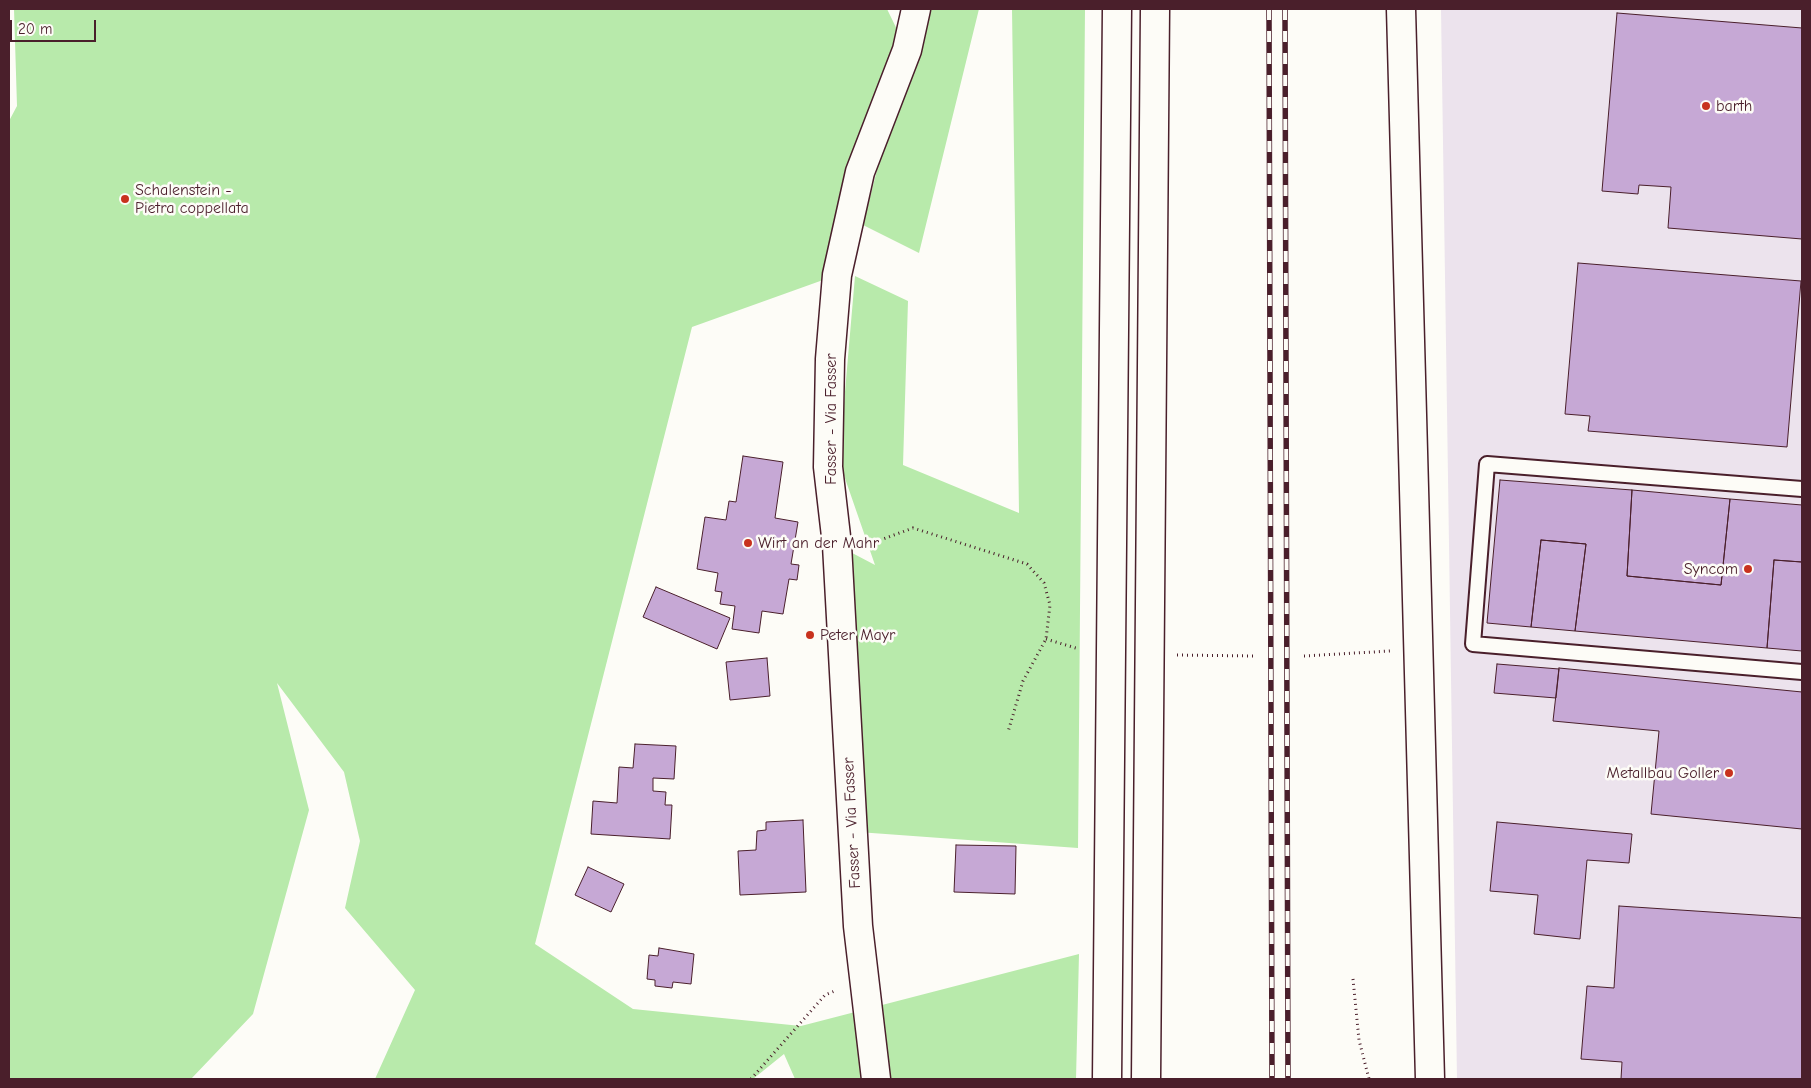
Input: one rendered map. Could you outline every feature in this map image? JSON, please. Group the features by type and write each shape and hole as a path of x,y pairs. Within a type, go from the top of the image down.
{"main road":[{"name":"Fasser - Via Fasser","path":"876,1079 863,980 837,544 828,467 830,359 836,275 860,172 907,50 916,9"},
{"path":"1107,1079 1117,9"},
{"path":"1146,1079 1156,9"},
{"path":"1401,9 1430,1079"}],"lane":[{"path":"1802,489 1488,464 1473,644 1802,672"}],"path":[{"path":"837,544 875,542 913,528 1027,564 1044,583 1050,605 1046,638 1023,681 1008,732"},
{"path":"1046,638 1079,648"},
{"path":"1304,656 1418,650"},
{"path":"1174,654 1255,656"},
{"path":"1353,979 1359,1040 1370,1079"},
{"path":"750,1079 825,996 863,980"}],"shaded area":[{"path":"1441,9 1802,9 1802,1079 1457,1079"}],"green space":[{"path":"14,9 887,9 907,50 837,275 692,327 535,944 633,1009 801,1026 1079,954 1076,1079 795,1079 784,1054 753,1079 375,1079 415,990 345,908 360,841 344,772 277,683 309,810 253,1014 191,1079 9,1079 9,121 17,106"},
{"path":"918,9 979,9 919,253 863,225"},
{"path":"1012,9 1085,9 1078,848 858,832 837,545 875,565 839,461 855,276 908,301 903,465 1019,513"}],"building":[{"name":"barth","path":"1617,13 1802,28 1802,239 1668,228 1671,187 1639,185 1638,194 1602,191"},
{"path":"1578,263 1801,281 1787,447 1588,431 1590,416 1565,414"},
{"name":"Wirt an der Mahr","path":"743,456 783,462 775,518 798,522 791,564 799,565 797,580 789,579 783,614 762,611 759,633 732,629 735,606 720,604 722,592 715,591 718,573 697,569 705,517 726,520 729,501 736,502"},
{"name":"Syncom","path":"1500,480 1632,490 1627,576 1721,585 1730,499 1802,505 1802,562 1774,560 1767,648 1575,631 1586,544 1541,540 1531,627 1487,623"},
{"path":"1632,490 1730,499 1721,585 1627,576"},
{"path":"1541,540 1586,544 1575,631 1531,627"},
{"path":"1774,560 1802,562 1802,651 1767,648"},
{"path":"656,587 730,618 717,649 643,617"},
{"path":"767,658 770,696 730,700 726,662"},
{"path":"1497,664 1559,669 1556,698 1494,693"},
{"name":"Metallbau Goller","path":"1559,668 1802,692 1802,829 1651,814 1659,731 1553,721"},
{"path":"635,744 676,746 674,779 653,778 653,791 666,792 665,805 672,805 670,839 591,834 593,801 617,803 619,767 633,768"},
{"path":"803,820 806,892 740,895 738,851 756,850 757,831 766,830 766,822"},
{"path":"1497,822 1632,834 1629,863 1587,860 1580,939 1534,934 1538,895 1490,891"},
{"path":"956,845 1016,846 1015,894 954,892"},
{"path":"588,867 624,884 611,912 575,895"},
{"path":"1619,906 1802,918 1802,1079 1621,1079 1622,1062 1581,1059 1587,986 1614,988"},
{"path":"659,948 694,954 691,984 673,982 672,988 655,986 655,980 647,979 649,955 658,956"}],"railway":[{"path":"1269,9 1272,1079"},
{"path":"1285,9 1288,1079"}],"place":[{"name":"barth","path":"1706,106"},
{"name":"Schalenstein - Pietra coppellata","path":"125,199"},
{"name":"Wirt an der Mahr","path":"748,543"},
{"name":"Syncom","path":"1748,569"},
{"name":"Peter Mayr","path":"810,635"},
{"name":"Metallbau Goller","path":"1729,773"}]}
